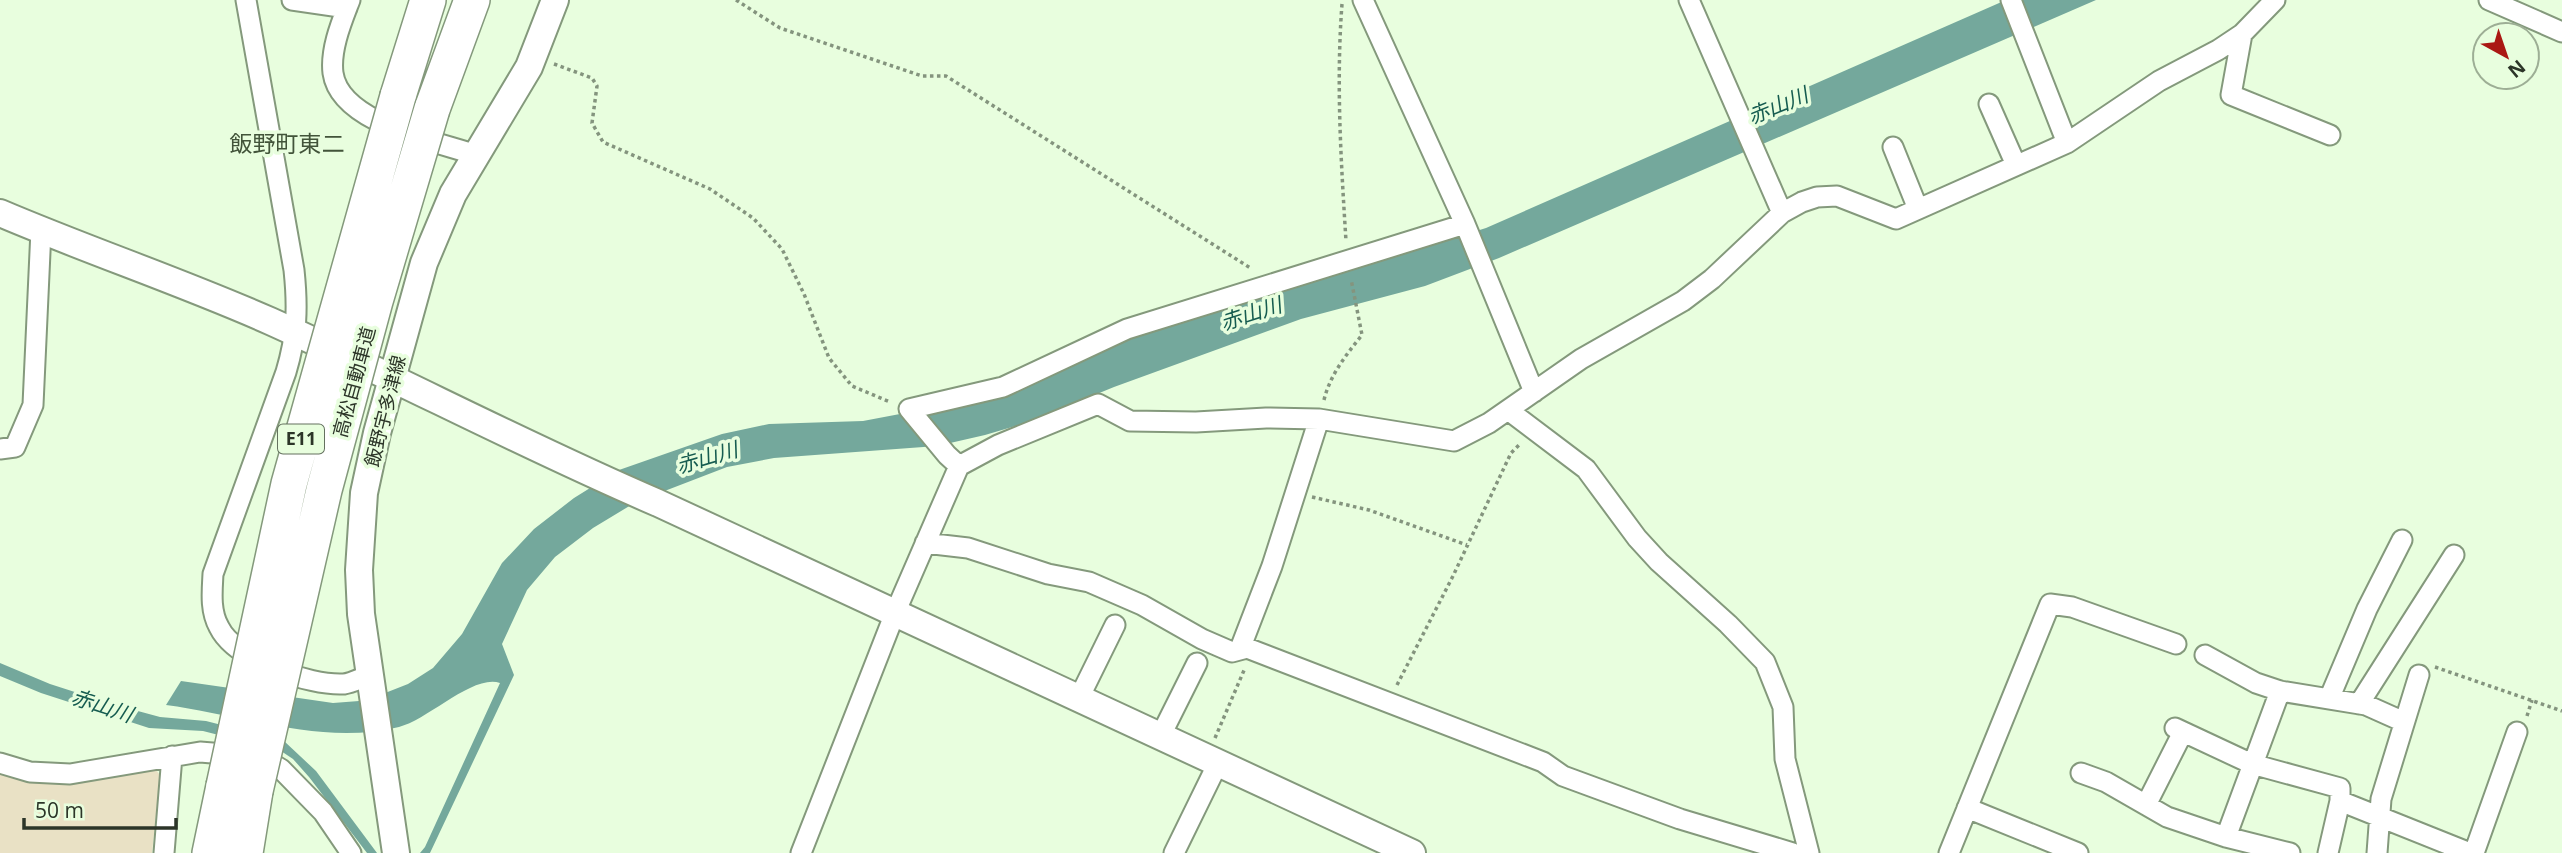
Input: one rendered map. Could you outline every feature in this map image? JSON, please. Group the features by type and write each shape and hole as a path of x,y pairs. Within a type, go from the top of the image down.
{"highway":[{"name":"高松自動車道","path":"245,853 240,788 289,484 398,96 428,0"},
{"name":"高松自動車道","path":"210,853 240,788 375,301 432,109 472,0"}],"street":[{"path":"246,0 294,270 298,309 296,333 286,372 213,574 215,617 220,630 232,644 265,664 303,678 330,683 346,684 370,680"},
{"path":"292,0 348,4 334,50 333,74 342,93 354,108 372,120 476,155"},
{"name":"飯野宇多津線","path":"396,853 361,614 360,538 364,494 391,378 424,263 453,194 525,75 555,0"},
{"path":"1363,0 1465,224 1534,391"},
{"path":"1689,0 1782,213"},
{"path":"2011,0 2067,143"},
{"path":"953,461 1098,404 1130,421 1319,419 1454,441 1489,424 1581,359 1683,301 1712,279 1782,213 1817,197 1837,196 1896,219 2067,143 2159,81 2242,34 2275,0"},
{"path":"2489,0 2562,32"},
{"path":"2242,34 2231,95 2330,135"},
{"path":"1989,104 2016,166"},
{"path":"1893,147 1919,209"},
{"path":"0,213 296,333 588,472 1412,853"},
{"path":"953,461 909,409 1003,387 1127,329 1465,224"},
{"path":"0,449 15,447 33,405 41,230"},
{"path":"1508,410 1586,468 1637,538 1659,562 1728,624 1765,662 1783,707 1785,759 1809,853"},
{"path":"1247,650 1319,419"},
{"path":"802,853 925,543 953,461"},
{"path":"2329,699 2367,609 2402,540"},
{"path":"925,543 968,548 1048,575 1089,582 1142,605 1202,639 1232,652 1247,650 1543,762 1563,776 1680,819 1793,853"},
{"path":"2359,704 2454,555"},
{"path":"1949,853 2050,604 2072,607 2176,644"},
{"path":"1079,698 1115,625"},
{"path":"2205,655 2256,683 2280,691 2359,704 2404,722"},
{"path":"1160,737 1197,663"},
{"path":"2377,853 2381,799 2404,722 2424,670"},
{"path":"2226,837 2280,691"},
{"path":"2146,805 2179,730 2252,764 2340,788 2340,801 2328,853"},
{"path":"2340,801 2472,853 2516,732"},
{"path":"0,762 30,772 70,774 200,752 261,757 281,769 314,804 351,853"},
{"path":"164,853 172,756"},
{"path":"1180,851 1212,760"},
{"path":"2081,773 2106,782 2167,817 2226,837 2290,853"},
{"path":"1967,808 2078,853"}],"path":[{"path":"736,0 780,28 922,76 946,76 1275,283"},
{"path":"1319,419 1327,387 1342,360 1362,335 1348,261 1340,149 1339,50 1342,0"},
{"path":"533,58 592,78 597,86 592,123 603,142 710,189 753,218 782,249 804,294 829,358 852,386 909,409"},
{"path":"1388,702 1511,453 1535,430"},
{"path":"1295,493 1369,510 1467,545"},
{"path":"1212,760 1247,650"},
{"path":"2424,670 2562,711"}],"shaded area":[{"path":"151,764 160,775 152,853 0,853 0,773"}],"water":[{"name":"赤山川","path":"2006,0 2096,0 1499,258 1425,286 1301,319 1114,387 1026,423 985,435 937,446 774,458 727,467 636,502 593,528 555,557 527,590 502,644 514,675 430,853 420,853 500,683 477,685 411,723 370,732 311,731 166,705 181,681 333,703 359,701 380,695 408,684 433,668 462,634 502,563 534,529 574,498 619,470 722,434 769,424 863,421 979,399 1102,349 1291,284 1486,228"},
{"name":"赤山川","path":"0,663 50,684 112,704 160,717 206,721 284,741 316,771 377,853 367,853 309,777 293,759 281,751 203,731 149,728 41,693 0,676"}],"district":[{"name":"飯野町東二","path":"287,144"}]}
